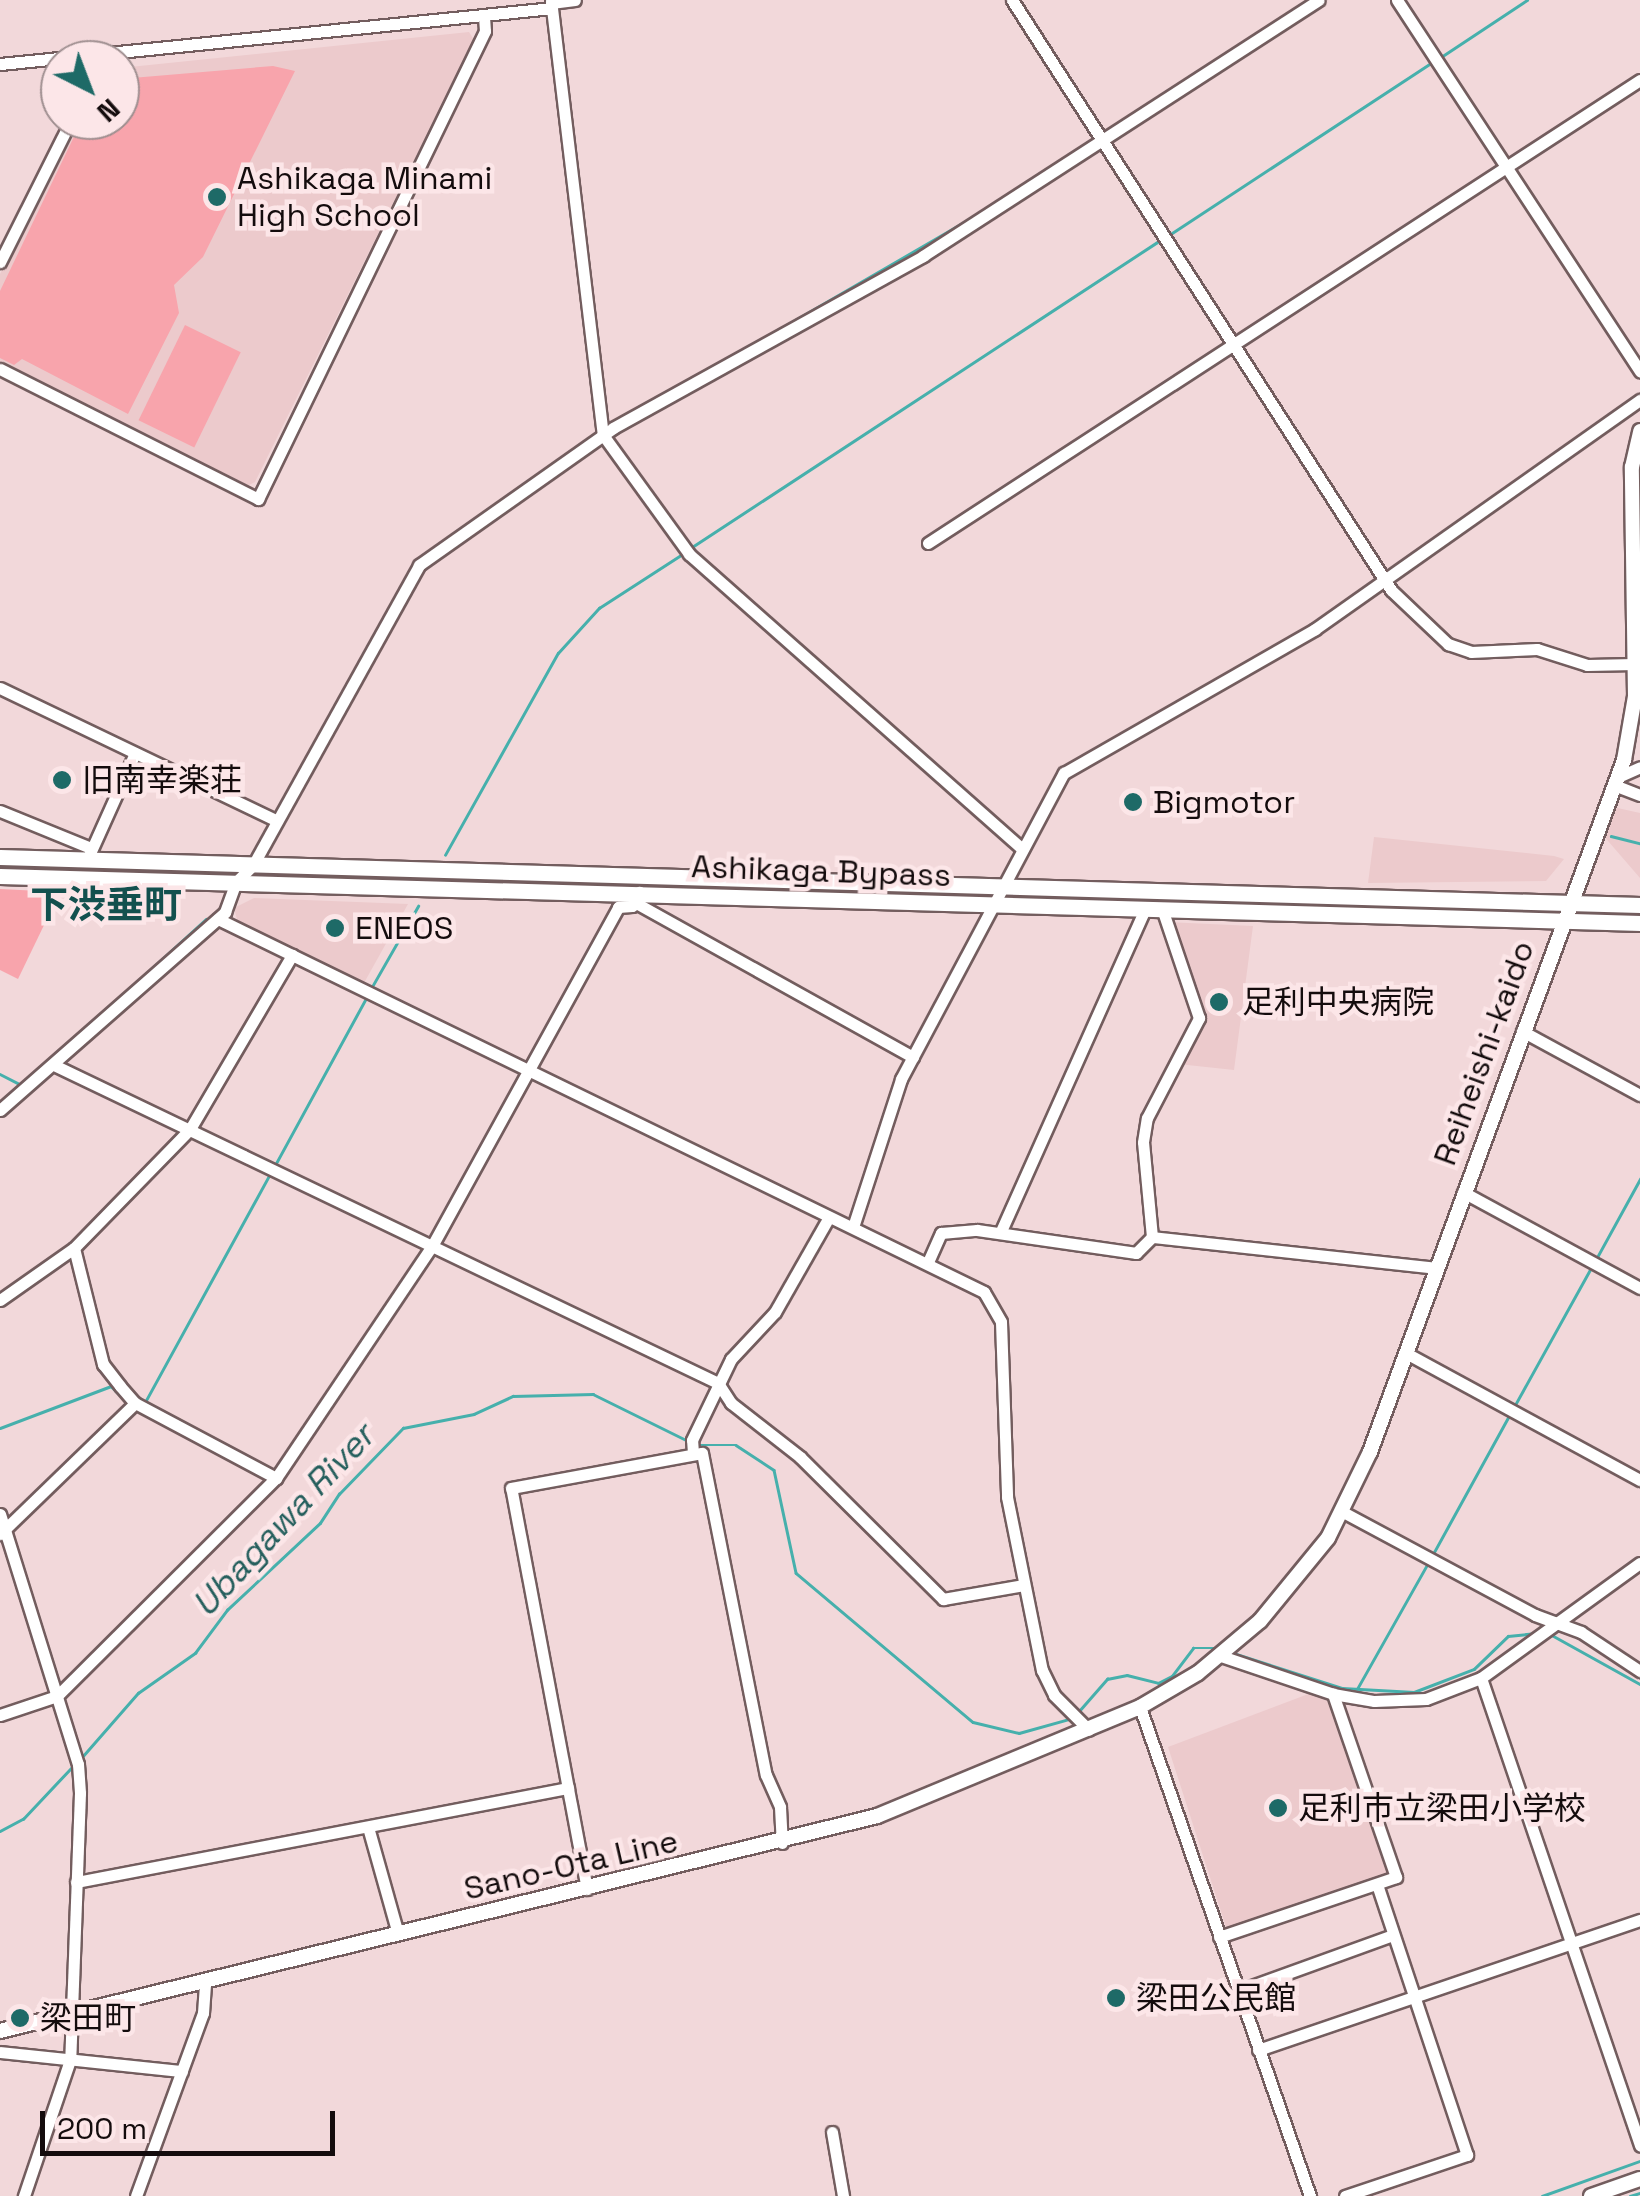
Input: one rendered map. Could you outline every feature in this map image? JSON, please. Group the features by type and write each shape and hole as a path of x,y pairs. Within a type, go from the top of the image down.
{"highway":[{"name":"Ashikaga Bypass","path":"0,857 88,853 253,865 1640,904"},
{"name":"Ashikaga Bypass","path":"0,876 637,898 1640,922"}],"main road":[{"name":"Reiheishi-kaido","path":"1140,1707 1226,1652 1294,1586 1343,1512 1406,1353 1560,921 1616,781 1634,718 1637,669 1632,467 1640,431"},
{"name":"Sano-Ota Line","path":"0,2031 782,1843 936,1795 1085,1726 1140,1707"},
{"path":"1591,2196 1640,2180"}],"street":[{"path":"140,53 484,17 575,0"},
{"path":"1012,0 1386,579 1448,644 1471,652 1537,648 1586,665 1637,669"},
{"path":"0,1110 56,1066 218,919 236,882 253,865 411,574 603,436 923,256 1318,0"},
{"path":"1398,0 1640,372"},
{"path":"552,4 603,436 689,554 1022,848"},
{"path":"0,369 258,499 486,31 484,17"},
{"path":"0,64 40,61"},
{"path":"928,542 1640,80"},
{"path":"0,262 60,140"},
{"path":"853,1228 912,1057 1064,772 1316,628 1640,400"},
{"path":"0,688 276,820"},
{"path":"0,811 88,853 135,752"},
{"path":"1640,767 1616,781 1640,795"},
{"path":"0,1714 57,1696 276,1478 432,1246 618,907 637,898 912,1057"},
{"path":"1000,1231 1154,909"},
{"path":"928,1262 941,1233 1000,1231 1136,1254 1152,1237 1148,1118 1199,1018 1154,909"},
{"path":"218,919 974,1284 998,1310 1007,1497 1044,1681 1085,1726"},
{"path":"0,1300 74,1248 190,1129 292,955"},
{"path":"1522,1031 1640,1095"},
{"path":"56,1066 718,1384 731,1403 800,1456 942,1600 1024,1585"},
{"path":"1463,1192 1640,1288"},
{"path":"693,1454 692,1440 730,1359 775,1312 829,1217"},
{"path":"1152,1237 1436,1268"},
{"path":"74,1248 103,1364 135,1404 276,1478"},
{"path":"1406,1353 1639,1477"},
{"path":"3,1533 135,1404"},
{"path":"587,1889 511,1488 702,1453 766,1775 780,1808 782,1843"},
{"path":"1343,1512 1548,1624 1581,1632 1640,1671"},
{"path":"0,1514 78,1764 70,2060 24,2196"},
{"path":"1226,1652 1333,1694 1406,1702 1481,1678 1548,1624 1640,1563"},
{"path":"1481,1678 1640,2146"},
{"path":"1220,1937 1396,1878 1333,1694"},
{"path":"1140,1707 1310,2196"},
{"path":"76,1882 568,1788"},
{"path":"368,1827 398,1934"},
{"path":"1346,2196 1467,2155 1377,1885"},
{"path":"1258,2050 1640,1920"},
{"path":"1238,1991 1393,1935"},
{"path":"136,2196 206,2001 205,1980"},
{"path":"0,2052 182,2070"},
{"path":"832,2132 842,2196"}],"shaded area":[{"name":"Ashikaga Minami High School","path":"469,32 474,40 255,482 247,486 0,364 0,274 66,140 140,140 140,66"},
{"path":"273,66 295,71 203,257 174,285 179,313 128,414 22,359 14,365 0,358 0,291 72,140 140,140 140,77"},
{"path":"185,325 241,352 194,447 139,420"},
{"path":"1613,807 1640,813 1640,842 1612,836 1640,844 1640,878 1602,834"},
{"path":"1374,837 1564,859 1546,881 1368,883"},
{"path":"0,889 60,892 18,979 0,970"},
{"path":"254,898 408,904 364,983 237,920 234,908"},
{"name":"足利中央病院","path":"1167,922 1253,926 1234,1070 1178,1064 1196,1026"},
{"name":"足利市立梁田小学校","path":"1311,1693 1332,1701 1389,1869 1383,1879 1227,1930 1168,1747"}],"waterway":[{"path":"1441,57 1527,0"},
{"path":"1169,235 1434,61"},
{"path":"759,341 968,220"},
{"path":"692,547 1162,239"},
{"path":"445,855 558,653 599,608 681,555"},
{"path":"1611,836 1640,843"},
{"path":"373,985 418,906"},
{"path":"126,992 206,919"},
{"path":"274,1167 366,998"},
{"path":"0,1074 22,1085"},
{"path":"144,1404 270,1174"},
{"path":"1595,1261 1640,1179"},
{"path":"1515,1405 1591,1268"},
{"path":"0,1428 111,1386 118,1393"},
{"name":"Ubagawa River","path":"82,1757 138,1693 195,1653 227,1610 320,1523 339,1494 403,1428 474,1414 513,1396 593,1394 686,1440"},
{"path":"1433,1554 1509,1416"},
{"name":"Ubagawa River","path":"698,1445 736,1445 774,1470 796,1573 973,1722 1019,1733 1069,1719"},
{"path":"1357,1689 1429,1561"},
{"name":"Ubagawa River","path":"1230,1652 1342,1688 1414,1692 1474,1669 1508,1636 1537,1633"},
{"name":"Ubagawa River","path":"1550,1634 1640,1684"},
{"name":"Ubagawa River","path":"1079,1711 1107,1679 1127,1675 1158,1683 1172,1676 1193,1648 1217,1648"},
{"name":"Ubagawa River","path":"0,1831 23,1819 73,1766"},
{"path":"1542,2196 1640,2161"},
{"path":"1630,2196 1640,2193"}],"place":[{"name":"Ashikaga Minami High School","path":"217,197"},
{"name":"旧南幸楽荘","path":"62,780"},
{"name":"Bigmotor","path":"1133,802"},
{"name":"ENEOS","path":"335,928"},
{"name":"足利中央病院","path":"1219,1002"},
{"name":"足利市立梁田小学校","path":"1278,1808"},
{"name":"梁田公民館","path":"1116,1998"},
{"name":"梁田町","path":"20,2018"}],"district":[{"name":"下渋垂町","path":"106,906"}]}
